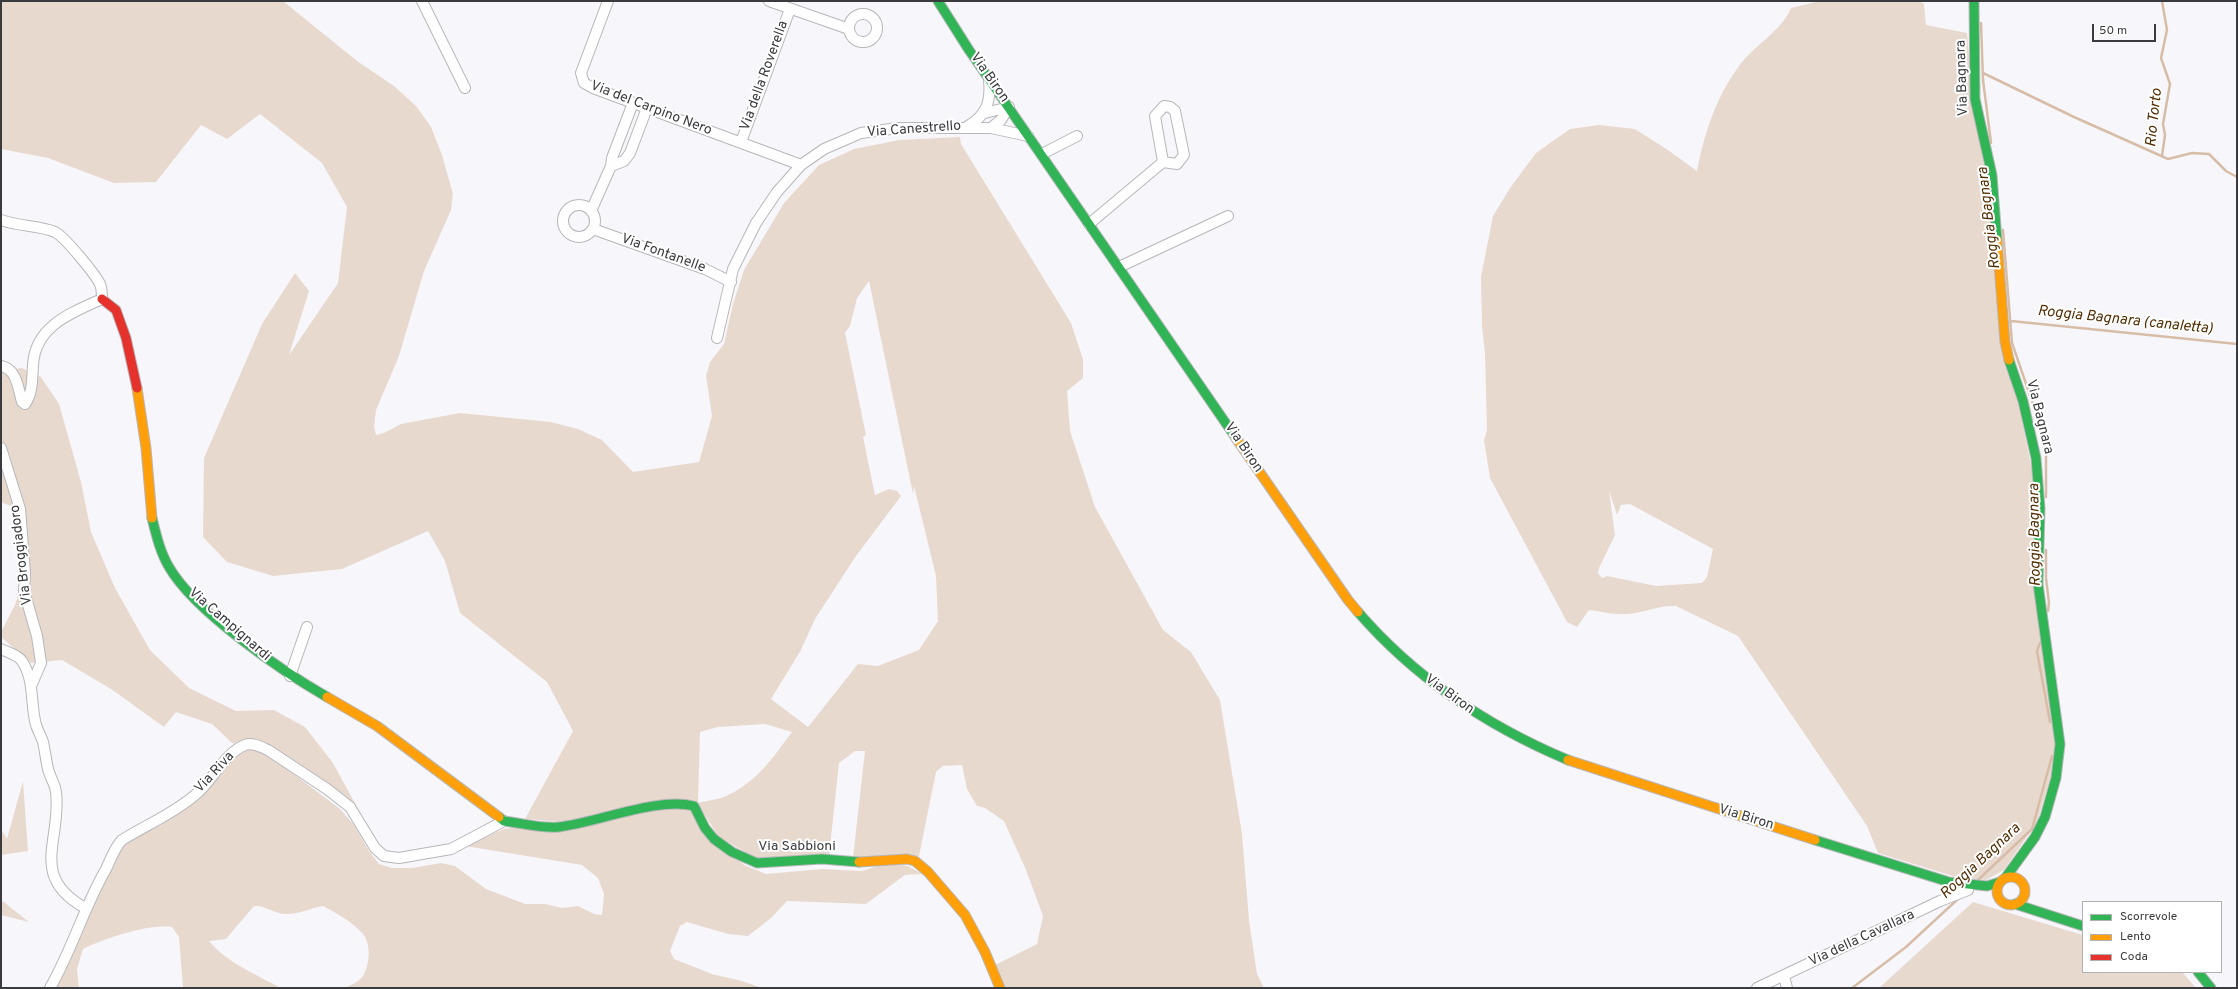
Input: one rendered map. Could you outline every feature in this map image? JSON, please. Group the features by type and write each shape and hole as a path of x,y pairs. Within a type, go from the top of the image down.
{"street":[{"path":"422,1 465,88"},
{"name":"Via del Carpino Nero","path":"608,1 581,73 581,78 584,83 593,88 801,165"},
{"path":"769,1 849,29"},
{"name":"Via Biron","path":"938,1 969,50 989,76 1028,136 1042,154 1348,600 1365,621 1416,672 1454,700 1507,734 1579,765 1952,883 1968,890 1998,897"},
{"name":"Via Bagnara","path":"1974,1 1976,106 1992,175 2005,342 2008,357 2023,401 2036,458 2040,508 2038,584 2060,730 2056,778 2050,805 2035,836 2024,870 2024,887"},
{"name":"Via della Roverella","path":"741,142 790,9"},
{"path":"985,113 990,92 989,76"},
{"path":"591,211 611,166 612,158 633,103"},
{"path":"1089,224 1163,162 1177,164 1184,155 1175,111 1170,107 1164,106 1155,116 1163,162"},
{"path":"968,126 985,113 1009,107"},
{"path":"991,128 1001,120 1009,107"},
{"path":"611,166 624,161 630,153 646,108"},
{"name":"Via Canestrello","path":"717,338 740,252 756,222 777,192 801,165 824,149 861,133 898,128 968,126 991,128 1028,136"},
{"path":"1042,154 1077,136"},
{"path":"576,206 587,207 591,211 595,219 593,229 586,236 575,237 566,231 563,221 567,211 576,206"},
{"path":"1119,268 1228,216"},
{"path":"1,220 56,232 78,255 99,283 102,299 56,322 45,332 34,355 29,398 24,404 13,374 8,367 1,366"},
{"name":"Via Fontanelle","path":"593,229 705,269 731,282"},
{"name":"Via Campignardi","path":"102,299 116,310 126,338 137,390 146,448 150,512 157,539 169,567 188,591 218,619 290,676 378,726 504,821"},
{"name":"Via Broggiadoro","path":"1,448 20,510 25,573 24,591 27,606 37,636 41,663 32,684"},
{"path":"290,676 307,627"},
{"path":"1,649 22,660 32,684 36,725 43,741 48,768 56,792 50,866 54,878 63,890 75,902 85,908"},
{"name":"Via Riva","path":"50,988 85,908 117,845 125,838 166,816 196,795 234,752 245,745 258,745 268,750 327,789 350,807 375,848 384,856 399,858 451,849 504,821"},
{"name":"Via Sabbioni","path":"504,821 557,827 593,821 668,804 682,803 694,806 708,833 715,840 757,864 822,859 860,862 907,859 915,861 928,872 965,915 985,952 1000,988"},
{"name":"Via Bagnara","path":"2003,880 2035,836"},
{"path":"2050,915 2024,887 2018,878 2003,880 1997,888 1998,897 2004,903 2015,904 2082,926"},
{"name":"Via Biron","path":"1952,883 1987,886 2003,880"},
{"path":"1940,901 1952,883"},
{"path":"2015,904 2022,899 2024,887"},
{"name":"Via della Cavallara","path":"1757,988 1940,901 1968,890"},
{"path":"2199,973 2211,988"},
{"path":"1784,976 1787,988"}],"shaded area":[{"path":"1,1 283,1 357,61 394,86 416,106 431,127 442,155 453,194 451,210 424,271 399,356 376,410 374,426 376,435 384,433 401,424 460,413 551,422 578,429 602,440 633,472 699,462 712,416 706,376 710,362 724,344 733,304 744,270 784,203 819,165 854,149 899,140 960,137 961,144 1071,323 1083,359 1083,378 1067,391 1070,431 1095,507 1163,630 1191,652 1220,700 1242,834 1249,920 1257,974 1264,988 1004,988 995,965 1037,944 1043,916 1026,870 1004,821 985,808 977,806 967,789 962,765 943,766 936,772 919,856 853,858 865,751 855,751 839,763 829,856 759,860 719,837 698,804 574,823 525,819 573,731 547,682 460,613 445,561 428,531 342,569 273,576 227,562 203,537 204,458 262,324 295,273 309,291 289,355 338,283 347,207 322,163 260,114 227,139 201,125 156,182 114,183 48,158 1,149","holes":["869,281 913,494 914,486 936,576 938,621 919,650 878,666 858,664 808,727 771,699 801,650 815,619 856,556 901,496 897,491 889,489 875,495 863,437 866,435 845,333 850,326 857,298","765,724 792,732 764,768 748,783 725,797 698,803 700,732 718,727"]},
{"path":"1820,1 1919,1 1924,4 1926,25 1967,33 1972,84 2022,421 2034,480 2055,742 2051,776 2037,822 2004,870 1986,880 1956,877 1878,853 1867,826 1738,636 1676,606 1663,607 1631,614 1589,610 1577,627 1567,622 1490,478 1484,440 1487,430 1481,277 1493,216 1510,188 1536,153 1570,129 1599,125 1635,129 1697,171 1707,130 1717,103 1724,90 1745,58 1781,24 1787,17 1791,8","holes":["1609,490 1617,515 1621,505 1630,504 1713,549 1707,577 1702,583 1656,586 1607,576 1602,578 1598,573 1599,568 1615,535"]},
{"path":"22,368 41,377 59,404 81,482 91,532 115,588 150,650 189,688 236,711 274,710 305,727 333,763 384,856 356,816 268,750 232,743 212,724 176,712 164,727 111,689 62,660 31,663 1,637 1,632 15,605 25,573 20,510 1,502 1,370"},
{"path":"247,749 256,750 271,757 340,809 354,825 369,851 379,864 392,868 412,868 441,863 455,866 486,889 525,904 545,904 562,908 578,906 594,914 602,915 604,894 598,878 582,865 465,846 504,829 666,808 689,808 744,865 766,874 822,869 862,871 887,863 908,866 922,874 905,875 866,904 787,901 771,918 748,936 728,934 687,922 680,926 670,951 674,959 712,974 742,981 762,988 345,988 362,978 367,965 369,953 365,936 353,924 323,906 296,913 283,914 263,907 254,906 226,939 209,941 216,949 233,962 281,988 183,988 179,937 172,927 162,927 127,933 103,940 83,949 77,969 79,988 56,988 120,848 129,840 161,825 205,793 239,753"},
{"path":"23,781 28,851 1,855 1,829 7,839"},
{"path":"1,900 29,922 1,915"},
{"path":"1973,902 2082,935 2082,973 2183,973 2196,988 1879,988"}],"waterway":[{"name":"Rio Torto","path":"2162,1 2167,30 2161,58 2170,84 2163,124 2165,135 2162,156"},
{"name":"Roggia Bagnara","path":"1981,23 1983,80 1991,143"},
{"path":"1983,73 2074,117 2168,159 2192,153 2209,154 2226,171 2237,177"},
{"name":"Roggia Bagnara","path":"2003,230 2012,343 2033,404 2046,454 2046,497"},
{"name":"Roggia Bagnara (canaletta)","path":"2011,321 2237,344"},
{"name":"Roggia Bagnara","path":"2046,550 2046,578 2049,603 2048,611"},
{"name":"Roggia Bagnara","path":"2040,643 2037,651 2050,722"},
{"name":"Roggia Bagnara","path":"1978,880 2032,829 2052,756"},
{"name":"Roggia Bagnara","path":"1852,988 1906,947 1959,898"}],"traffic: fast":[{"path":"938,1 969,50 1236,438"},
{"path":"1974,1 1975,99 1992,175 1997,240"},
{"path":"2006,877 2035,837 2045,817 2056,778 2060,744 2038,584 2040,508 2036,458 2023,401 2009,360"},
{"path":"152,518 161,549 169,567 181,584 198,603 264,656 327,697"},
{"path":"1358,612 1404,659 1454,698 1509,732 1568,760"},
{"path":"499,817 504,821 539,827 559,827 646,807 679,804 694,806 705,828 714,839 732,852 757,863 822,859 859,862"},
{"path":"1815,840 1949,882 1987,886 2000,882"},
{"path":"2015,904 2082,926"},
{"path":"2199,973 2211,988"}],"traffic: slow":[{"path":"1997,240 2005,342 2009,360"},
{"path":"137,388 146,448 152,518"},
{"path":"1236,438 1348,600 1358,612"},
{"path":"327,697 377,726 499,817"},
{"path":"1568,760 1815,840"},
{"path":"859,862 907,859 915,861 928,872 965,915 985,952 1000,988"},
{"path":"2011,877 2021,881 2025,891 2021,901 2011,905 2001,901 1997,891 2001,881 2011,877"}],"traffic: jam":[{"path":"102,299 116,310 126,338 137,388"}]}
